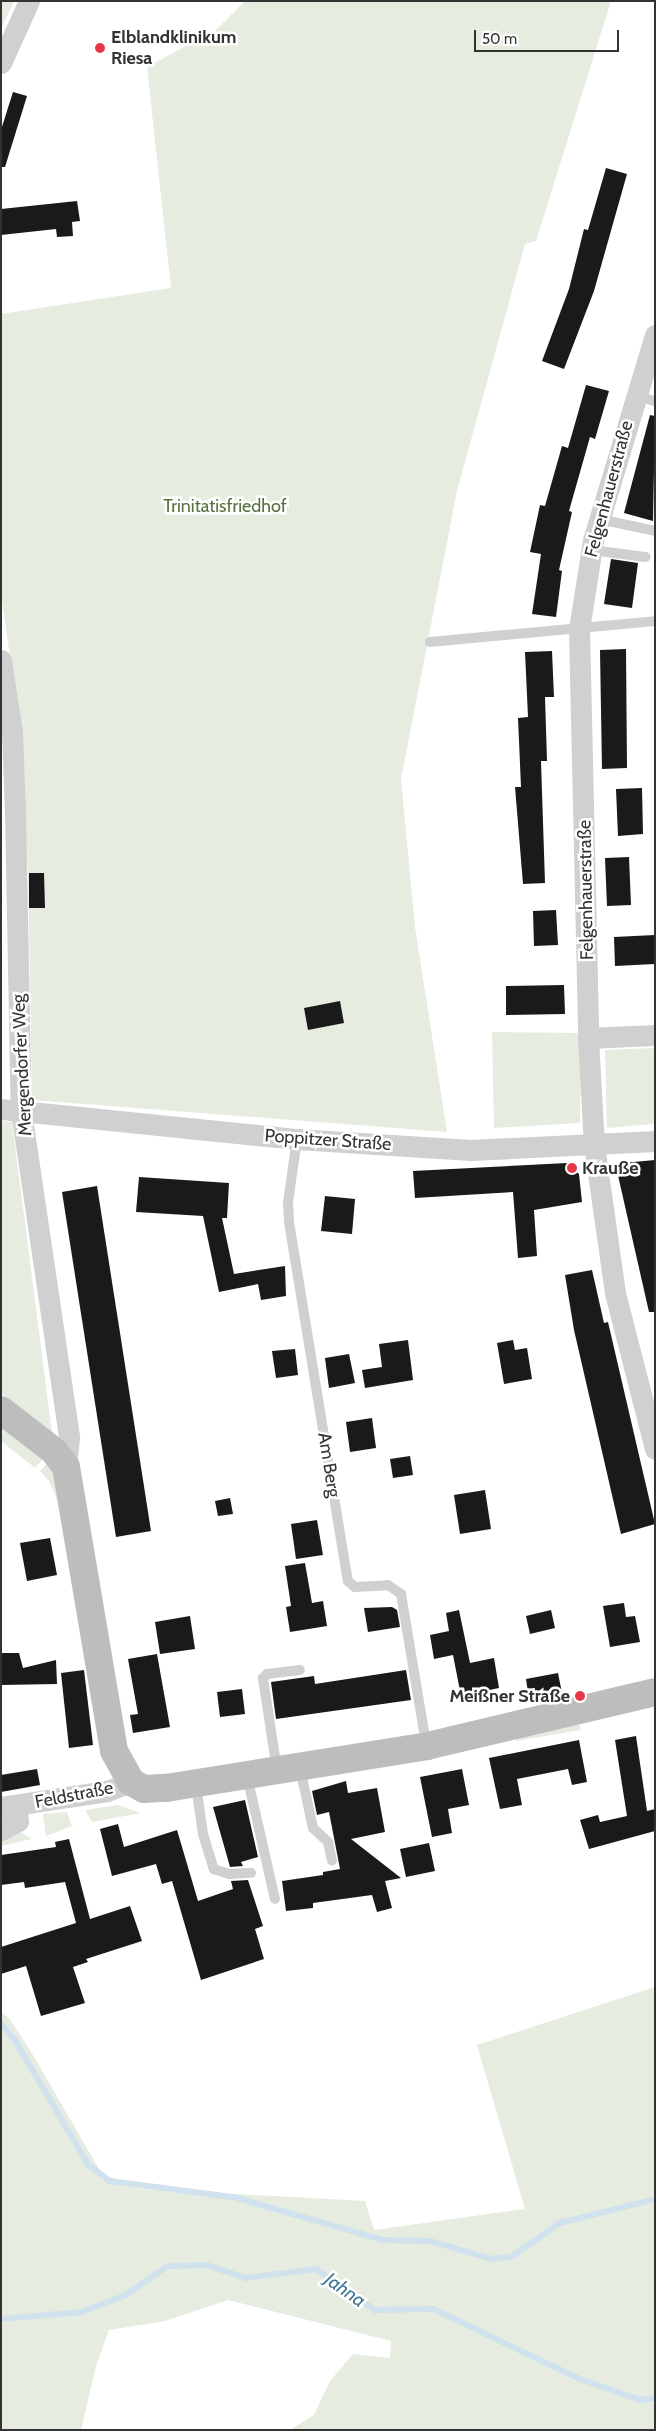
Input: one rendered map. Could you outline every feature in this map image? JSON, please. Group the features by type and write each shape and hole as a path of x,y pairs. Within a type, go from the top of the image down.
{"main road":[{"path":"1,1410 54,1451 66,1467 114,1751 131,1782 144,1788 196,1784 426,1746 655,1692"}],"street":[{"path":"1,63 29,1"},
{"name":"Felgenhauerstraße","path":"655,335 645,398 599,519 591,550 579,629 588,1038 594,1145 616,1293 655,1449"},
{"name":"Mergendorfer Weg","path":"1,660 12,734 9,924 11,1110 70,1436 66,1467"},
{"path":"588,1038 655,1035"},
{"name":"Poppitzer Straße","path":"11,1110 298,1139 471,1150 655,1141"},
{"name":"Feldstraße","path":"1,1830 18,1820 9,1806 107,1791 131,1782"}],"lane":[{"path":"599,519 655,532"},
{"path":"591,550 646,557"},
{"path":"430,642 655,621"},
{"name":"Am Berg","path":"298,1139 288,1202 289,1222 348,1581 355,1587 388,1585 402,1594 426,1746"},
{"path":"300,1670 267,1674 263,1678 288,1769 313,1828 328,1842 332,1861"},
{"path":"246,1776 276,1899"},
{"path":"196,1784 203,1834 214,1870 229,1874 251,1873"}],"green space":[{"path":"3,1 14,1 1,29 1,5"},
{"name":"Trinitatisfriedhof","path":"245,1 611,1 536,241 525,244 457,491 401,779 415,927 447,1132 32,1100 28,873 21,734 1,594 1,314 171,288 147,67 216,30"},
{"path":"492,1032 581,1033 580,1123 494,1128"},
{"path":"655,1048 655,1124 607,1128 605,1050"},
{"path":"1,1121 12,1122 52,1433 1,1393"},
{"path":"1,1422 44,1458 35,1468 1,1441"},
{"path":"48,1462 54,1469 64,1515 49,1481 40,1471"},
{"path":"578,1722 581,1730 516,1741 515,1735"},
{"path":"118,1805 141,1813 92,1822 85,1810"},
{"path":"67,1812 72,1826 46,1836 43,1814"},
{"path":"19,1831 32,1839 1,1846 1,1837"},
{"path":"655,1987 655,2430 290,2430 314,2415 330,2381 353,2354 390,2358 391,2341 228,2300 165,2321 109,2330 96,2366 81,2430 1,2430 1,2012 9,2018 30,2050 102,2174 142,2189 365,2201 374,2230 525,2209 477,2045"}],"building":[{"path":"13,92 27,96 5,167 1,167 1,130"},
{"path":"606,168 627,174 594,291 564,369 542,361 569,289 584,229 588,230"},
{"path":"77,201 80,221 72,222 73,236 57,237 56,229 1,235 1,209"},
{"path":"586,385 609,391 595,439 590,437 569,511 572,512 559,570 562,571 556,617 532,614 541,554 530,552 540,505 545,506 562,446 568,448"},
{"path":"650,415 655,416 653,521 624,513"},
{"path":"611,559 638,563 632,608 604,604"},
{"path":"626,649 627,768 602,769 600,650"},
{"path":"552,651 554,697 545,697 547,761 541,761 545,883 523,884 515,787 521,787 518,718 528,717 525,652"},
{"path":"642,788 643,834 618,836 616,789"},
{"path":"629,857 631,905 607,906 605,858"},
{"path":"29,873 44,873 45,908 29,908"},
{"path":"556,910 558,945 534,946 533,911"},
{"path":"655,935 655,964 615,966 614,937"},
{"path":"564,985 565,1014 506,1015 506,986"},
{"path":"340,1001 344,1023 308,1030 304,1008"},
{"path":"655,1160 655,1312 649,1312 617,1171 623,1163"},
{"path":"567,1163 579,1174 582,1202 534,1210 537,1256 518,1258 513,1192 415,1198 413,1171"},
{"path":"139,1177 229,1183 227,1218 222,1218 234,1274 285,1266 286,1296 261,1300 258,1284 219,1292 203,1216 136,1212"},
{"path":"97,1186 151,1531 116,1537 62,1192"},
{"path":"325,1196 355,1199 352,1234 321,1231"},
{"path":"592,1270 604,1323 608,1322 655,1524 621,1534 574,1330 565,1275"},
{"path":"408,1340 413,1380 365,1388 362,1370 382,1367 379,1344"},
{"path":"513,1340 515,1350 527,1348 532,1379 504,1384 497,1343"},
{"path":"295,1349 298,1375 276,1378 272,1351"},
{"path":"349,1354 355,1383 329,1388 325,1358"},
{"path":"372,1418 376,1448 350,1452 346,1422"},
{"path":"410,1456 413,1475 393,1478 390,1459"},
{"path":"485,1490 491,1529 460,1534 454,1495"},
{"path":"230,1498 233,1514 218,1516 215,1501"},
{"path":"317,1520 323,1555 296,1559 291,1524"},
{"path":"50,1538 57,1575 27,1581 20,1543"},
{"path":"305,1563 312,1603 323,1601 327,1626 290,1632 286,1607 291,1606 285,1566"},
{"path":"624,1603 626,1617 635,1616 640,1642 610,1647 603,1606"},
{"path":"392,1607 397,1610 400,1627 368,1632 364,1608"},
{"path":"459,1610 470,1663 494,1658 499,1688 461,1696 453,1655 434,1659 430,1635 449,1631 446,1613"},
{"path":"551,1610 555,1628 530,1634 526,1616"},
{"path":"190,1616 195,1649 160,1654 155,1622"},
{"path":"1,1653 19,1653 23,1668 56,1660 57,1684 1,1685"},
{"path":"157,1654 170,1727 133,1733 130,1715 138,1714 128,1659"},
{"path":"84,1670 93,1745 69,1748 61,1673"},
{"path":"406,1670 411,1700 276,1719 271,1682 314,1676 315,1684"},
{"path":"558,1673 562,1693 529,1699 526,1679"},
{"path":"242,1689 245,1714 220,1717 217,1692"},
{"path":"636,1736 647,1811 655,1809 655,1831 589,1849 580,1820 598,1815 600,1822 627,1816 615,1740"},
{"path":"579,1740 587,1782 572,1785 568,1769 517,1779 522,1805 500,1809 489,1758"},
{"path":"37,1769 40,1785 1,1792 1,1775"},
{"path":"462,1769 469,1805 448,1809 452,1833 432,1837 420,1777"},
{"path":"346,1781 348,1793 377,1788 385,1832 351,1839 401,1878 385,1881 392,1908 377,1912 372,1895 313,1903 313,1908 286,1911 282,1881 323,1875 323,1872 340,1869 329,1812 317,1815 312,1791"},
{"path":"245,1800 258,1857 241,1862 243,1866 230,1867 213,1807"},
{"path":"118,1824 124,1847 177,1830 198,1901 233,1889 231,1881 248,1880 263,1926 255,1929 264,1959 201,1980 172,1881 162,1884 156,1864 112,1876 100,1829"},
{"path":"69,1839 90,1919 130,1906 142,1941 86,1959 88,1962 73,1967 85,2003 41,2016 26,1966 1,1974 1,1947 76,1923 65,1882 25,1888 24,1882 1,1885 1,1855 56,1847 55,1842"},
{"path":"429,1843 435,1871 406,1877 400,1849"}],"waterway":[{"path":"1,2023 17,2043 89,2165 110,2181 234,2197 383,2240 430,2241 491,2259 511,2257 560,2223 655,2199"},
{"name":"Jahna","path":"1,2319 82,2312 124,2296 168,2266 207,2265 246,2278 316,2269 375,2310 434,2309 580,2379 641,2400 655,2398"}],"place":[{"name":"Elblandklinikum Riesa","path":"100,48"},
{"name":"Krauße","path":"572,1168"},
{"name":"Meißner Straße","path":"580,1696"}]}
